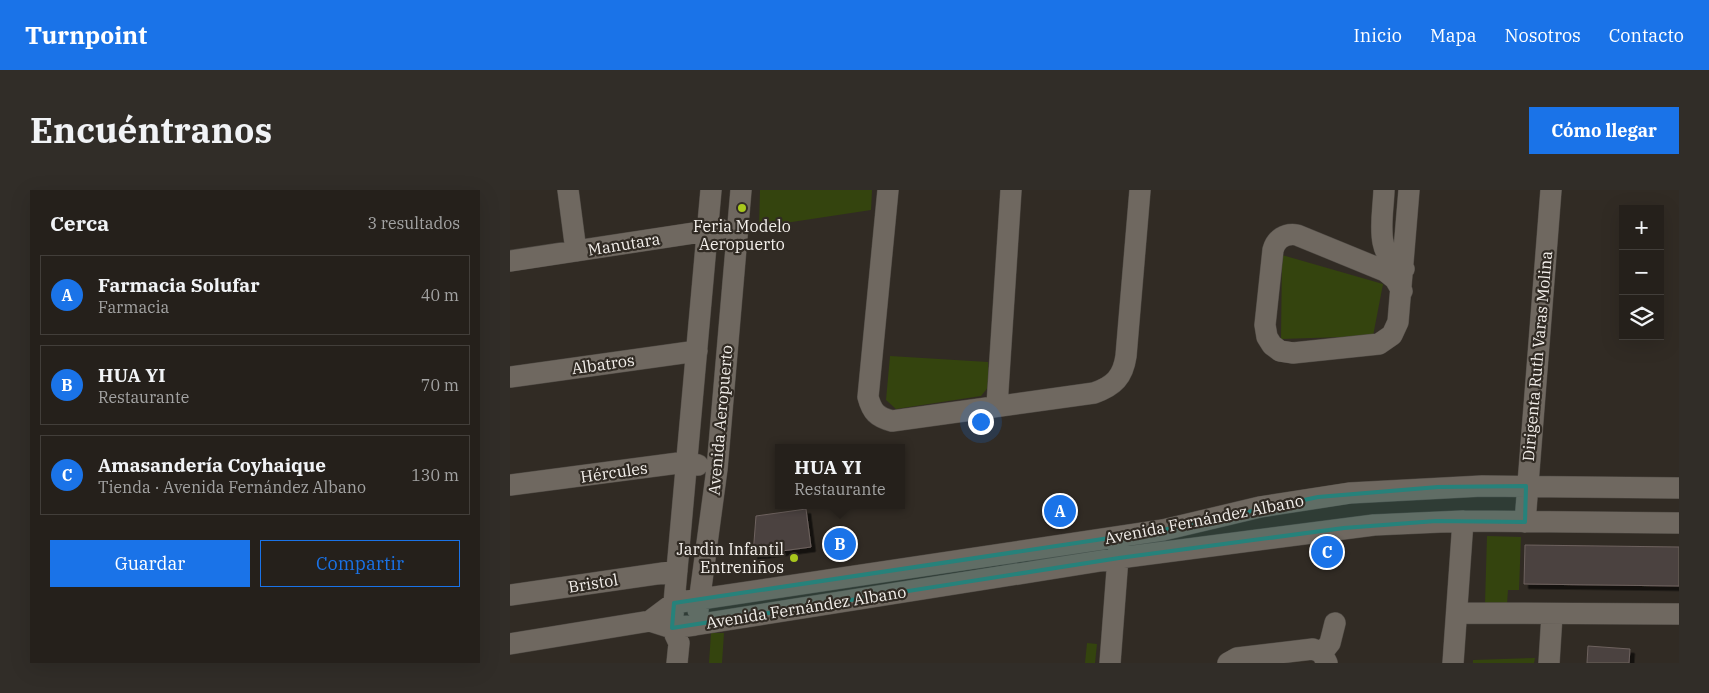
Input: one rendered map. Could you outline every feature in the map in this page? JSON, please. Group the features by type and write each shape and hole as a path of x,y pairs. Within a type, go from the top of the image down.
{"street":[{"path":"568,190 576,251"},
{"name":"Avenida Aeropuerto","path":"676,645 674,603 676,571 711,190"},
{"name":"Avenida Aeropuerto","path":"695,625 701,598 717,469 741,190"},
{"path":"888,190 868,397 872,411 882,419 892,421 1094,393 1116,382 1124,370 1126,356 1140,190"},
{"path":"997,405 1011,190"},
{"path":"1384,190 1381,239 1385,254 1390,260 1404,269"},
{"path":"1402,291 1390,275 1293,234 1283,236 1276,242 1273,250 1265,325 1267,337 1276,348 1293,353 1379,344 1389,339 1397,326 1402,291 1410,190"},
{"name":"Dirigenta Ruth Varas Molina","path":"1525,522 1526,486 1551,190"},
{"name":"Manutara","path":"510,261 707,230 737,228"},
{"path":"1351,257 1368,252 1381,239"},
{"name":"Albatros","path":"510,377 697,351"},
{"name":"Hércules","path":"510,485 686,462 717,469"},
{"name":"Avenida Fernández Albano","path":"510,644 650,621 674,603 701,598 1200,523 1286,502 1350,493 1526,486 1679,488"},
{"path":"1453,663 1463,521"},
{"name":"Avenida Fernández Albano","path":"650,621 676,645 695,625 1119,558 1359,526 1463,521 1679,523"},
{"path":"1110,663 1119,558 1119,536"},
{"name":"Bristol","path":"510,595 676,571"},
{"path":"1457,613 1552,615 1679,614"},
{"path":"1549,663 1552,615"},
{"path":"1228,663 1238,658 1308,649 1324,658 1335,623"}],"highlighted area":[{"path":"1526,486 1525,522 1436,521 1344,528 1119,558 672,628 674,603 1163,530 1318,497 1438,487"}],"green space":[{"path":"760,190 872,190 871,210 759,227"},
{"path":"1282,255 1383,284 1373,336 1281,339"},
{"path":"890,356 988,362 990,385 981,396 896,409 886,400"},
{"path":"1487,536 1521,537 1519,590 1508,590 1507,604 1485,604"},
{"path":"711,633 724,633 722,663 709,663"},
{"path":"1087,643 1097,644 1095,663 1085,663"},
{"path":"1535,658 1534,663 1473,663 1473,660"}],"building":[{"path":"806,509 811,547 753,555 756,516"},
{"path":"1525,545 1679,547 1679,586 1524,584"},
{"path":"1588,646 1630,649 1629,663 1587,663"}],"place":[{"name":"Feria Modelo Aeropuerto","path":"742,208"},
{"name":"Farmacia Solufar","path":"1060,511"},
{"name":"HUA YI","path":"840,544"},
{"name":"Amasandería Coyhaique","path":"1327,552"},
{"name":"Jardin Infantil Entreniños","path":"794,558"}]}
